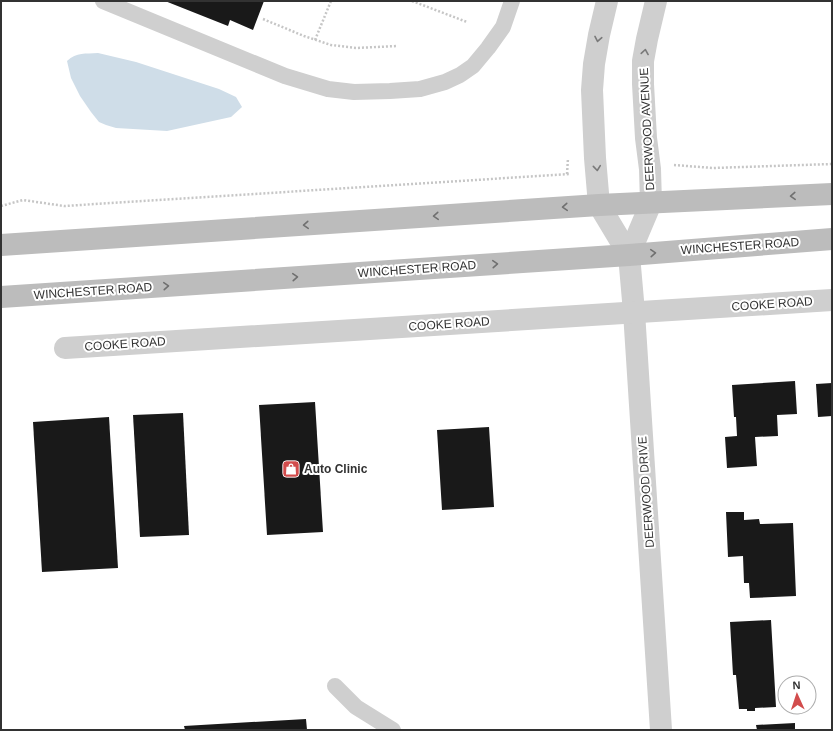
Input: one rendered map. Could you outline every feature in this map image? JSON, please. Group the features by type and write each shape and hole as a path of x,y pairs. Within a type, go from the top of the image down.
{"main road":[{"path":"1,245 600,205 832,194"},
{"name":"WINCHESTER ROAD","path":"1,297 629,255 832,239"}],"street":[{"path":"607,1 594,64 592,90 595,158 600,205 629,255"},
{"name":"DEERWOOD AVENUE","path":"629,255 651,203 643,77 647,38 656,1"},
{"name":"DEERWOOD DRIVE","path":"629,255 661,730"},
{"name":"COOKE ROAD","path":"65,348 832,300"}],"lane":[{"path":"103,1 286,76 328,89 354,92 420,88 445,82 460,75 472,66 488,48 503,27 512,1"},
{"path":"335,686 356,707 393,730"}],"path":[{"path":"315,40 331,1"},
{"path":"412,1 467,22"},
{"path":"263,19 315,40 343,48 397,46"},
{"path":"650,169 677,165 713,168 832,164"},
{"path":"1,206 23,200 64,206 567,174 597,174"}],"shaded area":[{"path":"98,53 136,62 219,89 236,97 242,107 231,117 167,131 116,128 106,125 99,122 80,96 71,78 67,61 74,56"}],"building":[{"path":"165,1 264,1 253,30 230,20 228,26"},
{"path":"795,381 797,414 777,415 778,436 755,437 757,466 727,468 725,437 737,436 732,385"},
{"path":"832,383 832,416 818,417 816,384"},
{"name":"Auto Clinic","path":"315,402 323,532 267,535 259,405"},
{"path":"183,413 189,535 140,537 133,415"},
{"path":"109,417 118,568 42,572 33,422"},
{"path":"489,427 494,507 442,510 437,430"},
{"path":"726,512 744,512 744,520 759,519 760,524 793,523 796,596 750,598 749,583 744,583 743,556 728,557"},
{"path":"771,620 776,707 755,708 755,711 739,709 736,675 733,675 730,622"},
{"path":"306,719 307,730 185,730 184,726"},
{"path":"795,723 795,730 757,730 756,725"}],"place":[{"name":"Auto Clinic","path":"291,469"}]}
